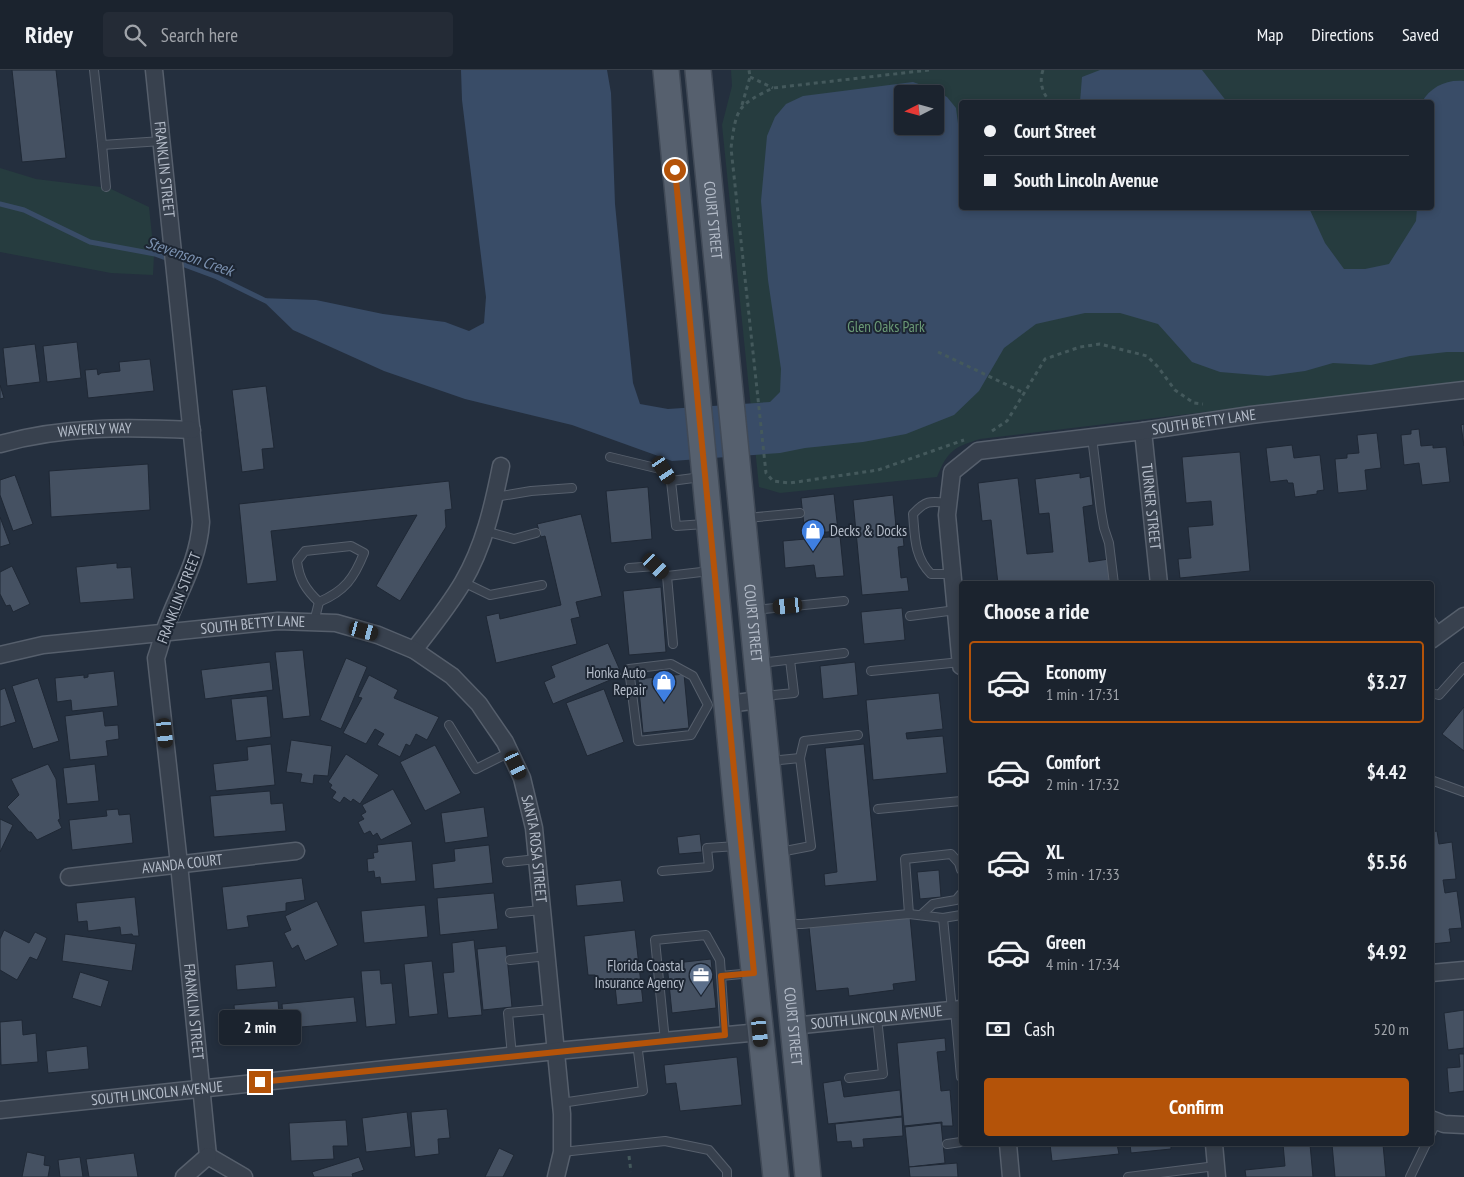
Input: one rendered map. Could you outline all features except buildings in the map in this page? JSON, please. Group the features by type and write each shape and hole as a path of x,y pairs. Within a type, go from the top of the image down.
{"main road":[{"path":"666,70 714,571 718,704 738,820 776,1177"},
{"name":"COURT STREET","path":"698,70 808,1177"},
{"path":"738,820 760,880 771,980 775,996 792,1026"},
{"path":"760,1032 781,1071 784,1107 795,1169 799,1177"}],"street":[{"name":"FRANKLIN STREET","path":"154,70 202,522 200,543 164,632 156,658 208,1156"},
{"name":"SOUTH BETTY LANE","path":"948,503 952,472 978,451 1143,431 1251,415 1464,390"},
{"name":"WAVERLY WAY","path":"0,444 18,439 84,429 143,428 192,430"},
{"name":"TURNER STREET","path":"1143,431 1159,581"},
{"path":"414,650 440,617 463,582 482,543 495,497 501,466"},
{"path":"948,503 947,515 959,641"},
{"path":"1434,631 1464,616"},
{"name":"SOUTH BETTY LANE","path":"0,655 43,645 278,621 336,623 378,634 414,650"},
{"name":"SANTA ROSA STREET","path":"414,650 452,676 479,704 505,742 522,778 534,828 561,1103 562,1152 556,1177"},
{"path":"718,704 760,698"},
{"name":"AVANDA COURT","path":"69,878 296,851"},
{"path":"1434,973 1464,970"},
{"name":"SOUTH LINCOLN AVENUE","path":"792,1026 956,1010"},
{"name":"SOUTH LINCOLN AVENUE","path":"0,1110 556,1051 760,1032"},
{"path":"1434,1124 1464,1125"},
{"path":"1008,1146 1011,1177"},
{"path":"1214,1146 1217,1171"},
{"path":"184,1177 208,1156 244,1177"}],"lane":[{"path":"94,70 106,188"},
{"path":"102,145 162,141"},
{"path":"1092,437 1101,511 1109,543 1114,581"},
{"path":"610,457 664,470 670,480 676,526 710,523"},
{"path":"670,480 705,474"},
{"path":"495,497 531,491 572,488"},
{"path":"948,503 933,502 922,504 913,514 915,546 925,568 932,574 952,574"},
{"path":"743,518 800,513"},
{"path":"485,531 514,539 536,533"},
{"path":"351,546 364,553 355,574 334,595 319,602 308,591 298,574 297,560 305,551 351,546"},
{"path":"629,568 656,566 667,576 673,644"},
{"path":"667,576 714,571"},
{"path":"463,582 490,595 542,585"},
{"path":"752,610 844,601"},
{"path":"314,622 319,602"},
{"path":"910,616 956,610"},
{"path":"757,664 844,653"},
{"path":"760,698 794,693 790,660"},
{"path":"871,672 959,662"},
{"path":"671,664 693,676 718,704 691,735 638,741 629,668 671,664"},
{"path":"1434,694 1439,695 1464,667"},
{"path":"450,725 476,769 510,752"},
{"path":"775,852 811,846 800,758 804,741 858,735"},
{"path":"766,761 800,758"},
{"path":"1434,781 1464,792"},
{"path":"878,809 959,801"},
{"path":"662,871 709,867 707,848 741,845"},
{"path":"910,914 904,859 950,854 959,863"},
{"path":"507,862 537,859"},
{"path":"920,915 933,904 956,900 959,896"},
{"path":"510,913 542,910"},
{"path":"782,924 802,924 910,914 943,918 959,915"},
{"path":"943,918 956,1010 959,1050"},
{"path":"665,1041 655,940 706,935 720,960 725,1035"},
{"path":"510,960 547,956"},
{"path":"721,976 754,973"},
{"path":"512,1056 508,1013 552,1009"},
{"path":"849,1078 883,1074 877,1018"},
{"path":"561,1103 643,1091 637,1044"},
{"path":"562,1152 665,1141 709,1150 727,1171 727,1177"},
{"path":"947,1144 959,1142"},
{"path":"1410,1177 1425,1146"},
{"path":"1128,1177 1217,1171"}],"path":[{"path":"749,70 750,77 742,105 734,123 731,148 766,473 773,481 790,483 878,470 967,440"},
{"path":"742,105 773,88 929,70"},
{"path":"1043,70 1040,80 1048,100"},
{"path":"750,77 773,88"},
{"path":"984,434 993,431 1007,421 1045,359 1080,347 1100,344 1147,356 1175,390 1194,403 1204,404"},
{"path":"938,352 1024,393"},
{"path":"630,1156 631,1172"}],"green space":[{"name":"Glen Oaks Park","path":"731,70 1464,70 1464,381 980,439 963,445 952,452 944,461 937,477 780,493 759,487 722,125 732,86"},
{"path":"0,168 36,179 109,188 149,207 154,255 153,275 111,273 0,252"}],"water":[{"name":"Glen Oaks Park","path":"461,70 607,70 611,93 615,204 633,383 640,404 668,409 770,402 780,392 781,369 768,280 761,201 767,136 775,117 786,104 803,96 913,82 922,85 894,85 894,135 944,135 944,95 947,97 956,108 959,131 959,210 1310,210 1325,243 1344,269 1365,269 1389,264 1416,221 1417,210 1434,210 1434,100 1423,100 1434,88 1440,85 1451,81 1464,81 1464,352 1410,356 1371,365 1333,363 1305,371 1268,376 1220,372 1192,362 1158,324 1120,313 1085,313 1036,324 1004,348 979,391 954,415 906,434 780,453 672,461 572,425 465,399 384,371 293,330 260,298 316,300 383,314 445,322 469,331 484,323 486,297 462,100"},
{"path":"1100,70 1202,70 1225,100 1080,100 1082,77"}],"waterway":[{"name":"Stevenson Creek","path":"0,204 24,210 90,242 155,254 217,277 266,301"}],"place":[{"name":"Decks & Docks","path":"813,552"},
{"name":"Honka Auto Repair","path":"664,703"},
{"name":"Florida Coastal Insurance Agency","path":"701,996"}],"route":[{"path":"260,1082 725,1035 721,976 754,973 675,170"}]}
